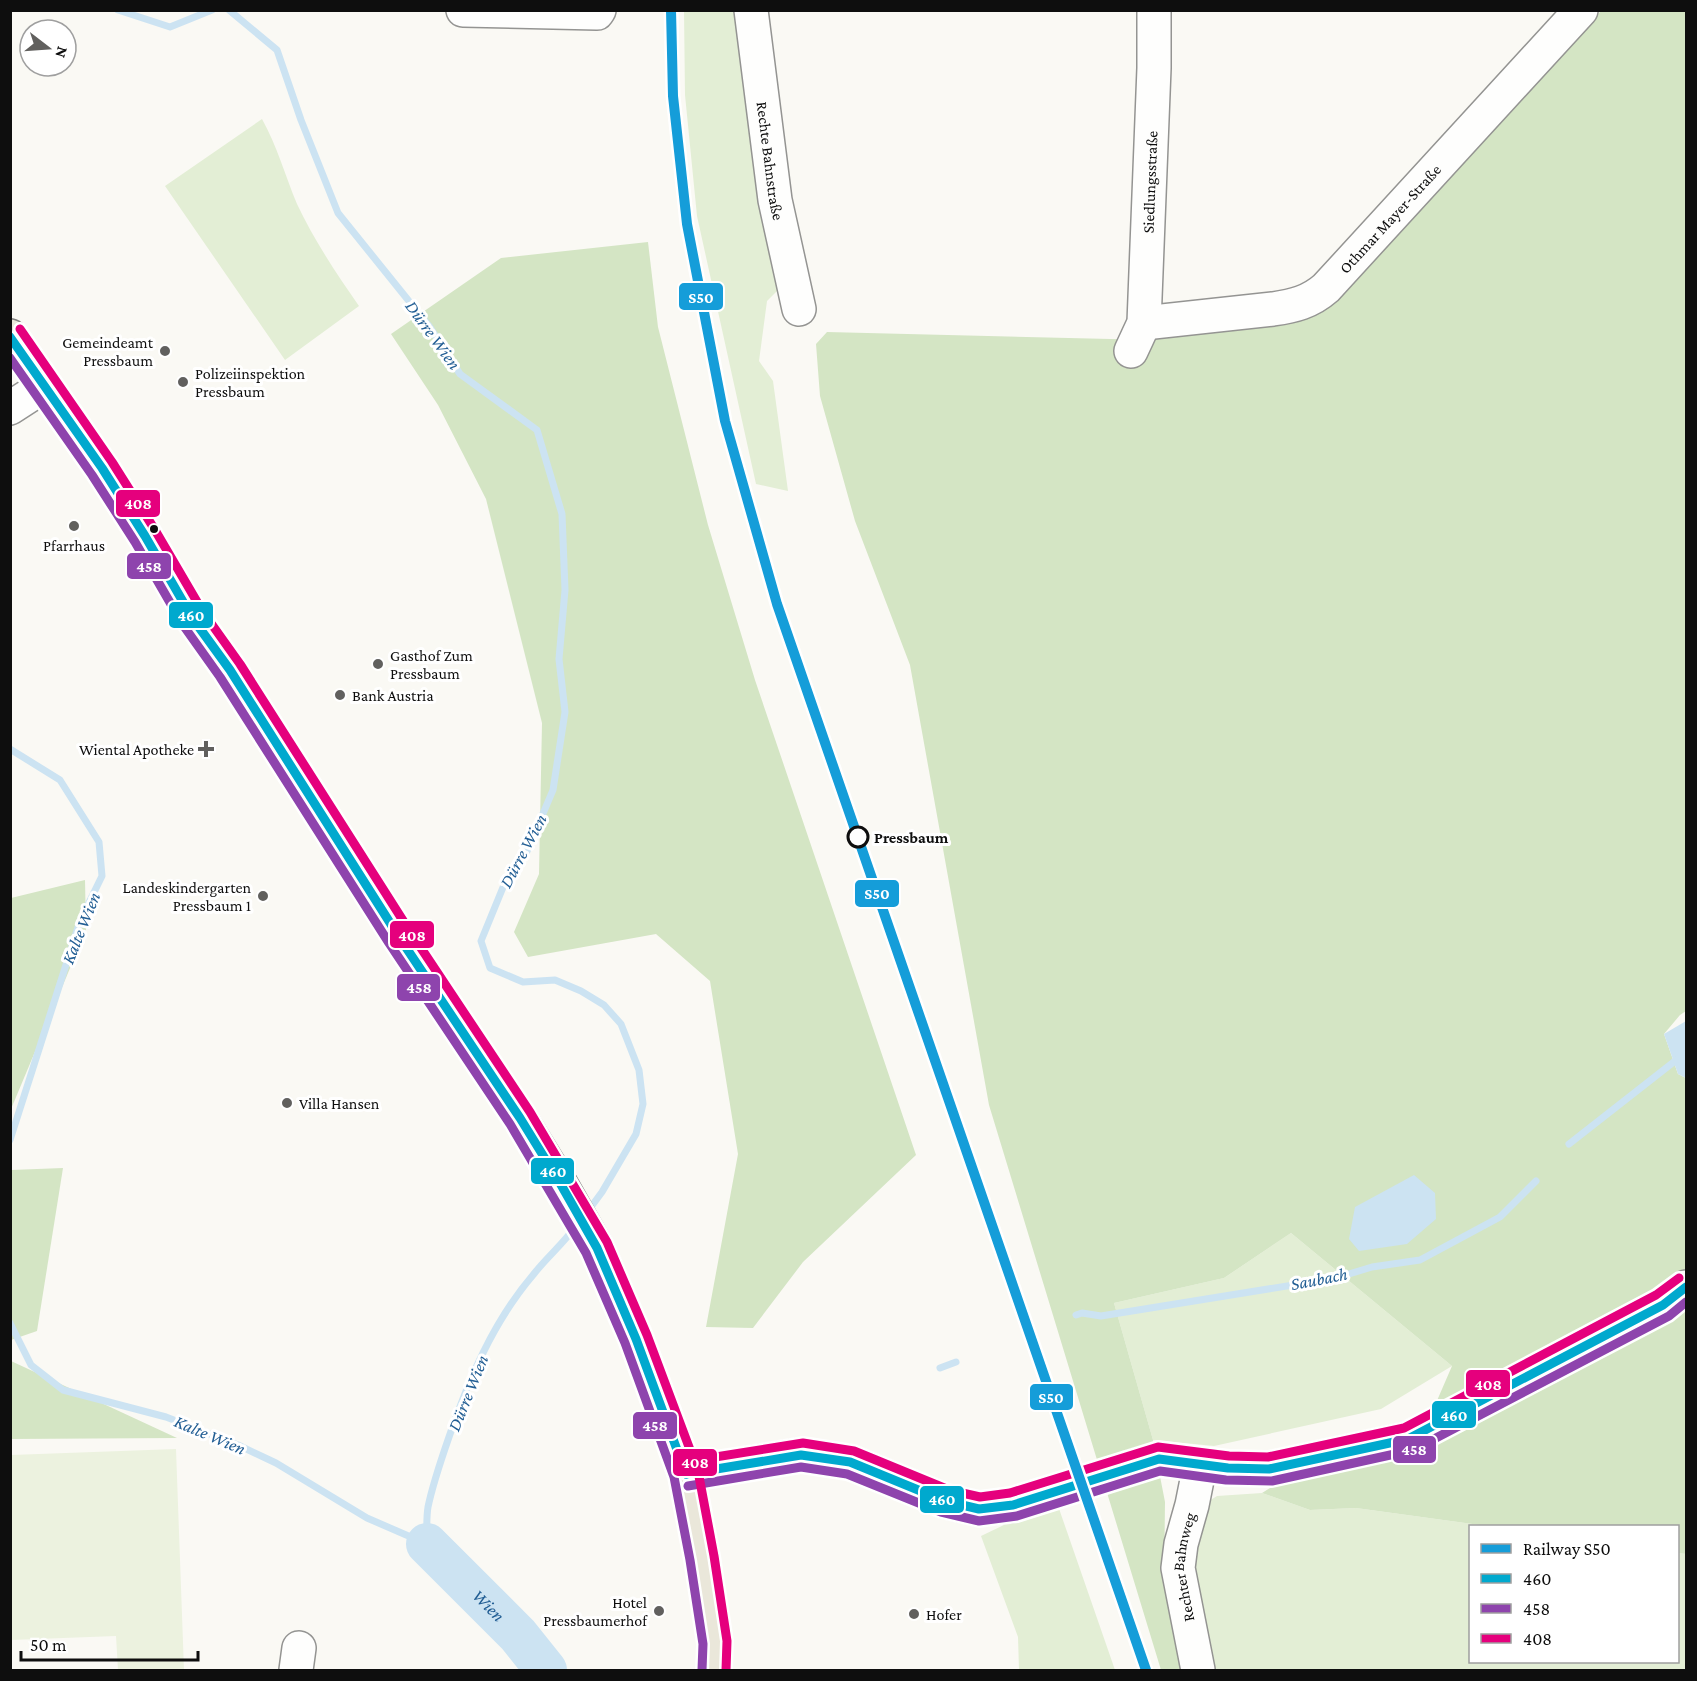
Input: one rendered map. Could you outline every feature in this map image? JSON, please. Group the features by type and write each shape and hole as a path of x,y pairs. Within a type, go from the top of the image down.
{"main road":[{"path":"10,336 102,468 193,619 230,670 399,937 520,1118 597,1248 636,1339 686,1474 715,1643 714,1671"}],"street":[{"path":"463,10 598,12"},
{"name":"Rechte Bahnstraße","path":"751,10 775,200 799,309"},
{"name":"Siedlungsstraße","path":"1138,337 1154,68 1154,10"},
{"name":"Othmar Mayer-Straße","path":"1138,337 1294,306 1314,299 1581,10"},
{"path":"10,408 44,386"},
{"path":"1132,1467 1159,1459 1200,1465 1269,1470 1407,1438 1560,1361 1663,1305 1686,1287"},
{"path":"686,1474 801,1455 850,1462 945,1501 979,1509 1013,1505"},
{"name":"Rechter Bahnweg","path":"1198,1671 1178,1568 1181,1544 1200,1465"}],"green space":[{"path":"684,11 737,11 781,287 767,301 759,361 773,381 788,491 756,484 697,216 685,95"},
{"path":"1601,11 1686,11 1686,1011 1664,1034 1678,1074 1686,1078 1686,1554 1679,1553 1679,1525 1480,1525 1356,1508 1310,1510 1262,1493 1291,1475 1413,1456 1452,1366 1291,1233 1224,1278 1114,1303 1153,1440 1165,1502 1164,1586 1181,1670 1161,1670 989,1105 910,665 855,521 820,396 816,344 827,332 1153,340 1312,293 1432,181"},
{"path":"262,119 297,204 326,256 359,306 285,360 165,186"},
{"path":"648,242 658,327 708,525 755,680 916,1155 803,1262 753,1328 706,1327 738,1154 710,981 656,934 528,957 514,932 539,874 542,723 486,499 438,405 391,334 501,258"},
{"path":"85,880 86,930 11,1109 11,898"},
{"path":"63,1168 37,1331 11,1340 11,1170"},
{"path":"1291,1233 1452,1366 1381,1409 1214,1446 1153,1440 1114,1303 1224,1278"},
{"path":"11,1361 177,1438 11,1439"},
{"path":"176,1449 184,1670 118,1670 116,1636 11,1640 11,1455"},
{"path":"1262,1493 1310,1510 1356,1508 1480,1525 1469,1525 1469,1663 1679,1663 1679,1553 1686,1554 1686,1670 1210,1670 1189,1571 1198,1508 1217,1496"},
{"path":"1056,1500 1115,1670 1019,1670 1018,1637 981,1536"}],"water":[{"path":"1686,1021 1686,1078 1678,1074 1664,1034"},
{"path":"1414,1175 1435,1193 1436,1219 1407,1244 1359,1251 1349,1239 1355,1207"}],"waterway":[{"name":"Dürre Wien","path":"118,10 170,27 212,10"},
{"name":"Dürre Wien","path":"229,10 277,50 301,120 338,213 429,326 460,374 537,430 562,514 565,590 559,659 565,712 553,790 525,856 506,880 481,941 490,968 523,982 555,980 581,991 604,1005 621,1024 639,1070 643,1104 636,1134 602,1192 588,1211"},
{"name":"Kalte Wien","path":"10,749 60,780 99,842 102,876 80,921 10,1140"},
{"name":"Saubach","path":"1569,1144 1686,1054"},
{"name":"Saubach","path":"1076,1315 1082,1313 1101,1316 1336,1278 1372,1267 1420,1260 1500,1217 1536,1181"},
{"name":"Kalte Wien","path":"10,1323 31,1365 63,1390 166,1417 238,1445 276,1463 367,1518 427,1544 427,1512 430,1498 443,1454 474,1373 494,1332 519,1293 575,1227"},
{"name":"Saubach","path":"940,1368 956,1362"},
{"name":"Wien","path":"427,1544 518,1635 546,1670"}],"tunnel":[{"path":"1013,1505 1132,1467"}],"rail line":[{"name":"S50","path":"671,10 673,96 687,224 725,421 777,604 1146,1670"}],"transit line":[{"name":"408","path":"20,329 112,462 203,612 240,664 409,930 530,1112 607,1242 647,1335 698,1471 727,1641 726,1670"},
{"name":"460","path":"10,337 102,468 193,619 230,670 399,937 520,1118 560,1183 597,1248 636,1339 686,1474"},
{"name":"458","path":"10,358 92,475 135,542 183,625 220,677 389,943 510,1124 586,1253 625,1343 674,1477 703,1644 702,1670"},
{"name":"408","path":"684,1462 803,1443 854,1451 949,1490 980,1497 1010,1493 1158,1447 1229,1456 1268,1457 1404,1428 1656,1295 1679,1278"},
{"name":"460","path":"686,1474 801,1455 850,1462 945,1501 979,1509 1013,1505 1159,1459 1228,1468 1269,1469 1408,1439 1663,1305 1686,1287"},
{"name":"458","path":"688,1486 801,1467 847,1474 941,1512 979,1521 1017,1516 1160,1471 1226,1480 1272,1481 1413,1450 1669,1316 1686,1302"}],"place":[{"name":"Gemeindeamt Pressbaum","path":"165,351"},
{"name":"Polizeiinspektion Pressbaum","path":"183,382"},
{"name":"Pfarrhaus","path":"74,526"},
{"name":"Gasthof Zum Pressbaum","path":"378,664"},
{"name":"Bank Austria","path":"340,695"},
{"name":"Wiental Apotheke","path":"206,749"},
{"name":"Pressbaum","path":"858,837"},
{"name":"Landeskindergarten Pressbaum 1","path":"263,896"},
{"name":"Villa Hansen","path":"287,1103"},
{"name":"Hotel Pressbaumerhof","path":"659,1611"},
{"name":"Hofer","path":"914,1614"}]}
